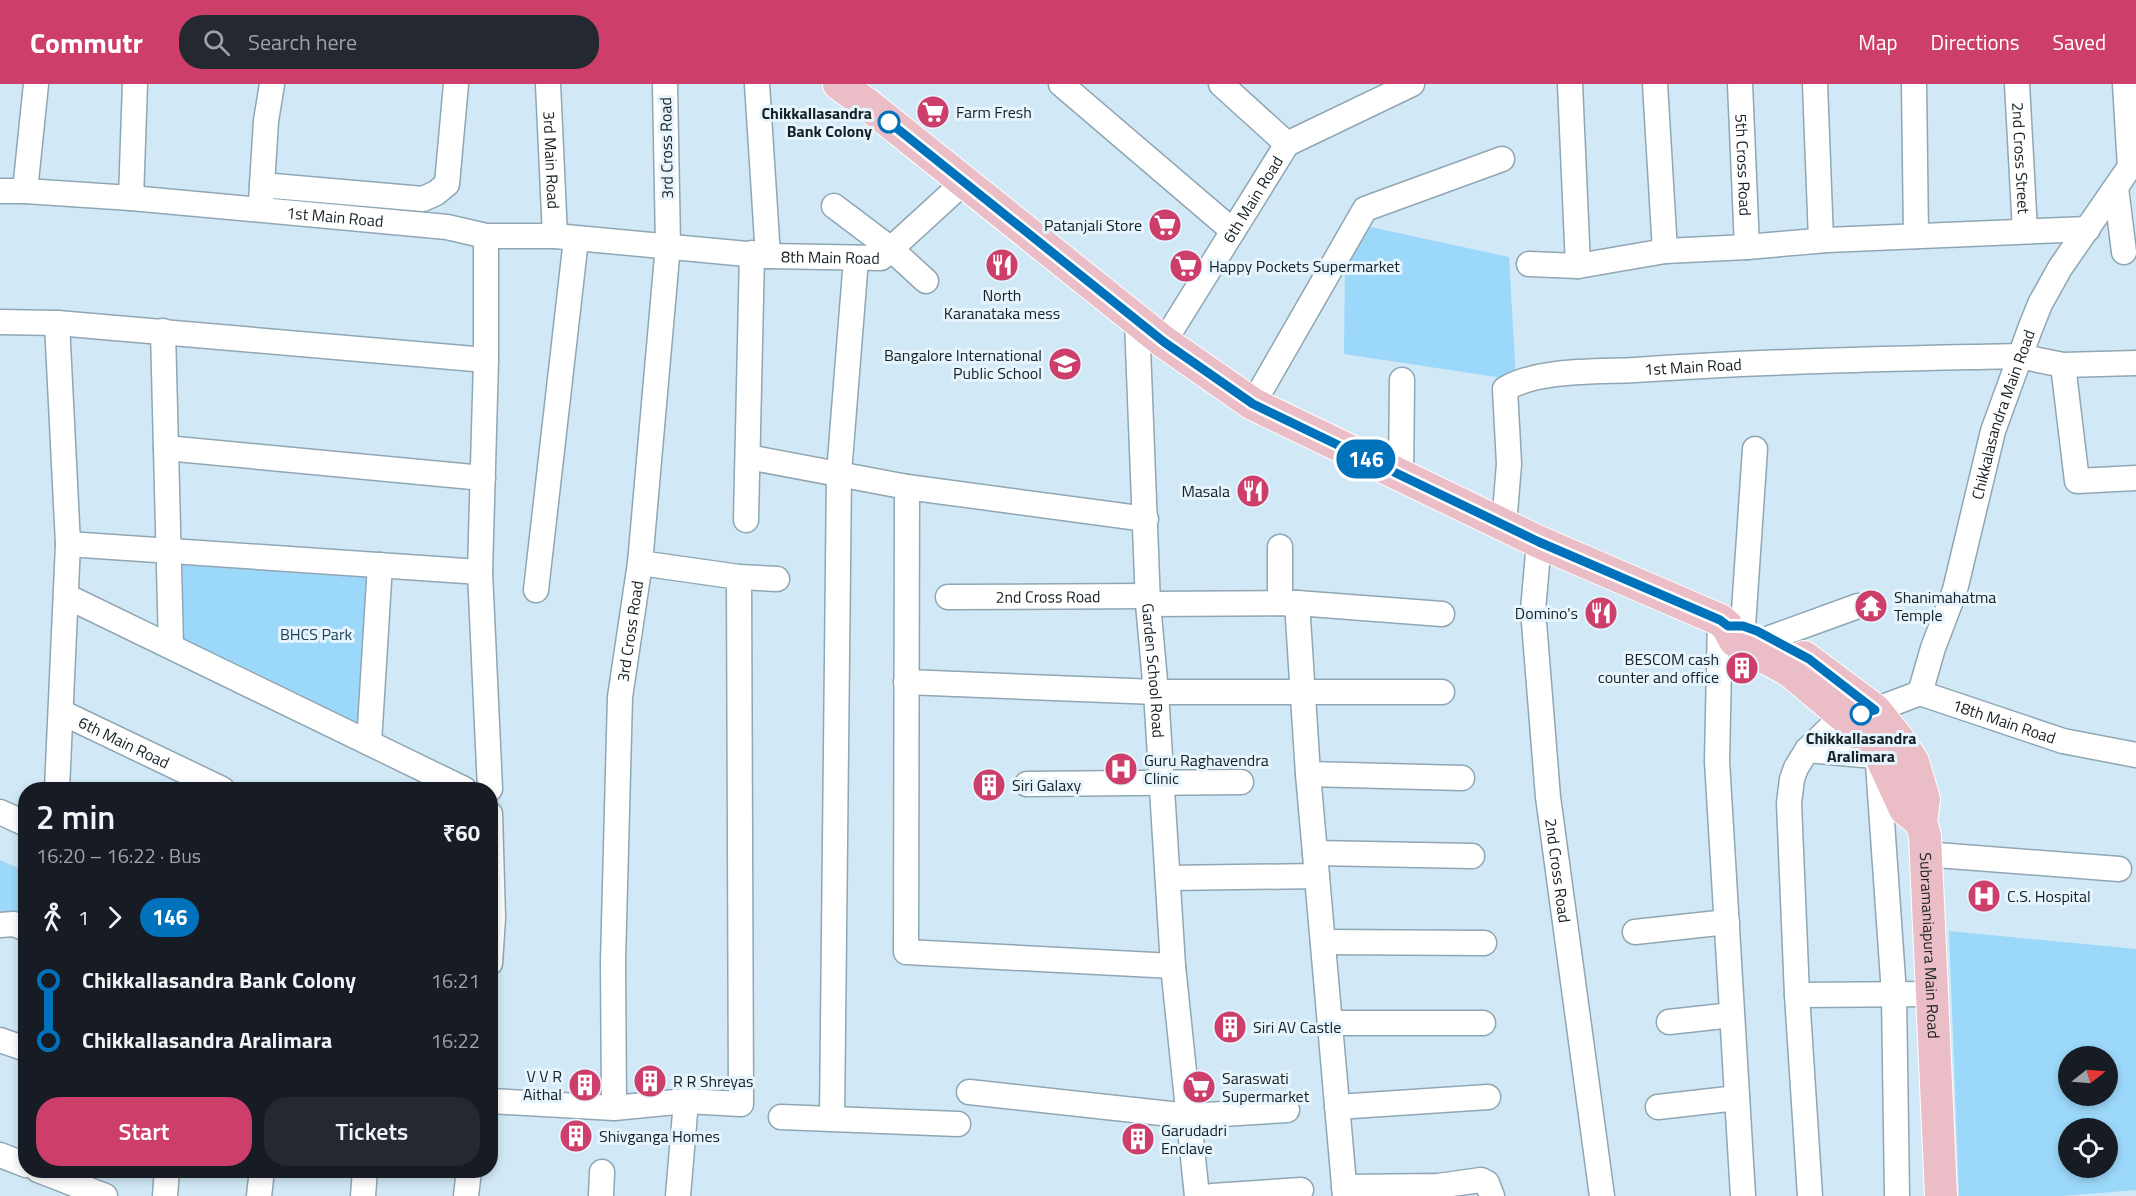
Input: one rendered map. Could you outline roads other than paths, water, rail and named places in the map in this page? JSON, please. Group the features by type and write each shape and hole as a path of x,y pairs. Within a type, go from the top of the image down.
{"main road":[{"path":"838,84 868,94 964,182 1164,342 1253,404 1539,542 1740,627 1809,659 1861,714"},
{"path":"1740,627 1735,641 1861,714"},
{"name":"Subramaniapura Main Road","path":"1861,714 1913,762 1924,799 1921,822 1924,836 1941,1196"}],"street":[{"path":"25,191 36,84"},
{"path":"131,198 135,84"},
{"path":"260,210 272,84"},
{"path":"262,185 423,199 436,193 447,184 456,84"},
{"name":"3rd Main Road","path":"536,590 566,237 548,84"},
{"name":"3rd Cross Road","path":"614,1108 613,961 620,697 640,563 668,245 665,84"},
{"path":"746,520 760,254 757,84"},
{"path":"1221,84 1287,144"},
{"name":"6th Main Road","path":"1164,342 1287,144 1412,84"},
{"path":"1570,84 1578,266"},
{"path":"1655,84 1665,251"},
{"name":"5th Cross Road","path":"1740,84 1747,247"},
{"path":"1815,84 1821,240"},
{"path":"1914,84 1917,236"},
{"name":"2nd Cross Street","path":"2017,84 2025,231"},
{"path":"2125,84 2133,163"},
{"path":"1069,86 1233,231"},
{"path":"1253,404 1365,209 1502,159"},
{"name":"Chikkalasandra Main Road","path":"1920,693 1933,648 1955,590 1993,431 2019,356 2050,285 2133,163"},
{"name":"8th Main Road","path":"668,245 760,254 856,259 882,258 964,182"},
{"path":"2116,188 2124,252"},
{"name":"1st Main Road","path":"0,191 131,198 447,227 486,236 566,237 668,245"},
{"path":"834,206 891,249 926,281"},
{"path":"1529,264 1578,266 1665,251 1821,240 2088,229"},
{"path":"486,236 486,360 480,572 490,782"},
{"path":"832,1118 839,473 856,259"},
{"name":"Garden School Road","path":"1137,321 1148,600 1173,966 1197,1196"},
{"path":"0,322 57,323 163,331 486,360"},
{"path":"57,323 68,544 57,782"},
{"path":"163,331 171,646"},
{"path":"2019,356 2063,365 2136,363"},
{"name":"1st Main Road","path":"1504,525 1509,464 1505,389 1514,384 1550,375 1730,363 2019,356"},
{"path":"2063,365 2076,481 2136,478"},
{"path":"1401,476 1402,380"},
{"path":"166,448 483,478"},
{"path":"1743,1196 1717,761 1740,627 1755,449"},
{"path":"748,457 907,488 1146,519"},
{"path":"907,488 906,952 1173,966"},
{"name":"2nd Cross Road","path":"1539,542 1533,610 1548,797 1602,1196"},
{"path":"68,544 480,572"},
{"path":"1280,547 1304,691 1308,774 1345,1192 1439,1191 1481,1180 1487,1183 1492,1196"},
{"path":"640,563 739,577 777,579"},
{"path":"369,743 380,565"},
{"path":"498,1101 614,1108 686,1101 741,1104 739,577"},
{"path":"66,596 450,782"},
{"name":"2nd Cross Road","path":"948,597 1288,603 1442,614"},
{"path":"1740,627 1858,606"},
{"path":"906,682 1156,692 1442,692"},
{"path":"1810,1196 1797,994 1789,803 1796,768 1807,750 1831,727 1920,693"},
{"name":"18th Main Road","path":"1920,693 2062,741 2136,755"},
{"name":"6th Main Road","path":"61,712 207,782"},
{"path":"1807,750 1874,756 1878,764 1894,994 1897,1196"},
{"path":"1308,774 1462,778"},
{"path":"1027,784 1241,782"},
{"path":"0,812 18,820"},
{"path":"1924,854 2119,869"},
{"path":"1168,878 1316,865 1472,856"},
{"path":"1635,932 1727,921"},
{"path":"0,925 18,926"},
{"path":"1323,942 1484,943"},
{"path":"1797,994 1931,994"},
{"path":"1669,1022 1732,1015"},
{"path":"1330,1023 1483,1023"},
{"path":"0,1040 18,1046"},
{"path":"969,1092 1189,1116 1287,1110"},
{"path":"1337,1107 1488,1097"},
{"path":"1658,1107 1737,1098"},
{"path":"678,1196 686,1101"},
{"path":"781,1117 958,1124"},
{"path":"0,1155 18,1162"},
{"path":"601,1196 603,1172"},
{"path":"59,1178 105,1196"},
{"path":"165,1196 166,1178"},
{"path":"259,1196 261,1178"},
{"path":"363,1196 364,1178"},
{"path":"466,1196 468,1178"},
{"path":"1212,1196 1301,1190"}],"place":[{"name":"Farm Fresh","path":"933,112"},
{"name":"Chikkallasandra Bank Colony","path":"889,122"},
{"name":"Patanjali Store","path":"1165,225"},
{"name":"North Karanataka mess","path":"1002,265"},
{"name":"Happy Pockets Supermarket","path":"1186,266"},
{"name":"Bangalore International Public School","path":"1065,364"},
{"name":"Masala","path":"1253,491"},
{"name":"Shanimahatma Temple","path":"1871,606"},
{"name":"Domino's","path":"1601,613"},
{"name":"BESCOM cash counter and office","path":"1742,668"},
{"name":"Chikkallasandra Aralimara","path":"1861,714"},
{"name":"Guru Raghavendra Clinic","path":"1121,769"},
{"name":"Siri Galaxy","path":"989,785"},
{"name":"C.S. Hospital","path":"1984,896"},
{"name":"Siri AV Castle","path":"1230,1027"},
{"name":"R R Shreyas","path":"650,1081"},
{"name":"V V R Aithal","path":"585,1085"},
{"name":"Saraswati Supermarket","path":"1199,1087"},
{"name":"Shivganga Homes","path":"576,1136"},
{"name":"Garudadri Enclave","path":"1138,1139"}],"park label":[{"name":"BHCS Park","path":"316,634"}]}
